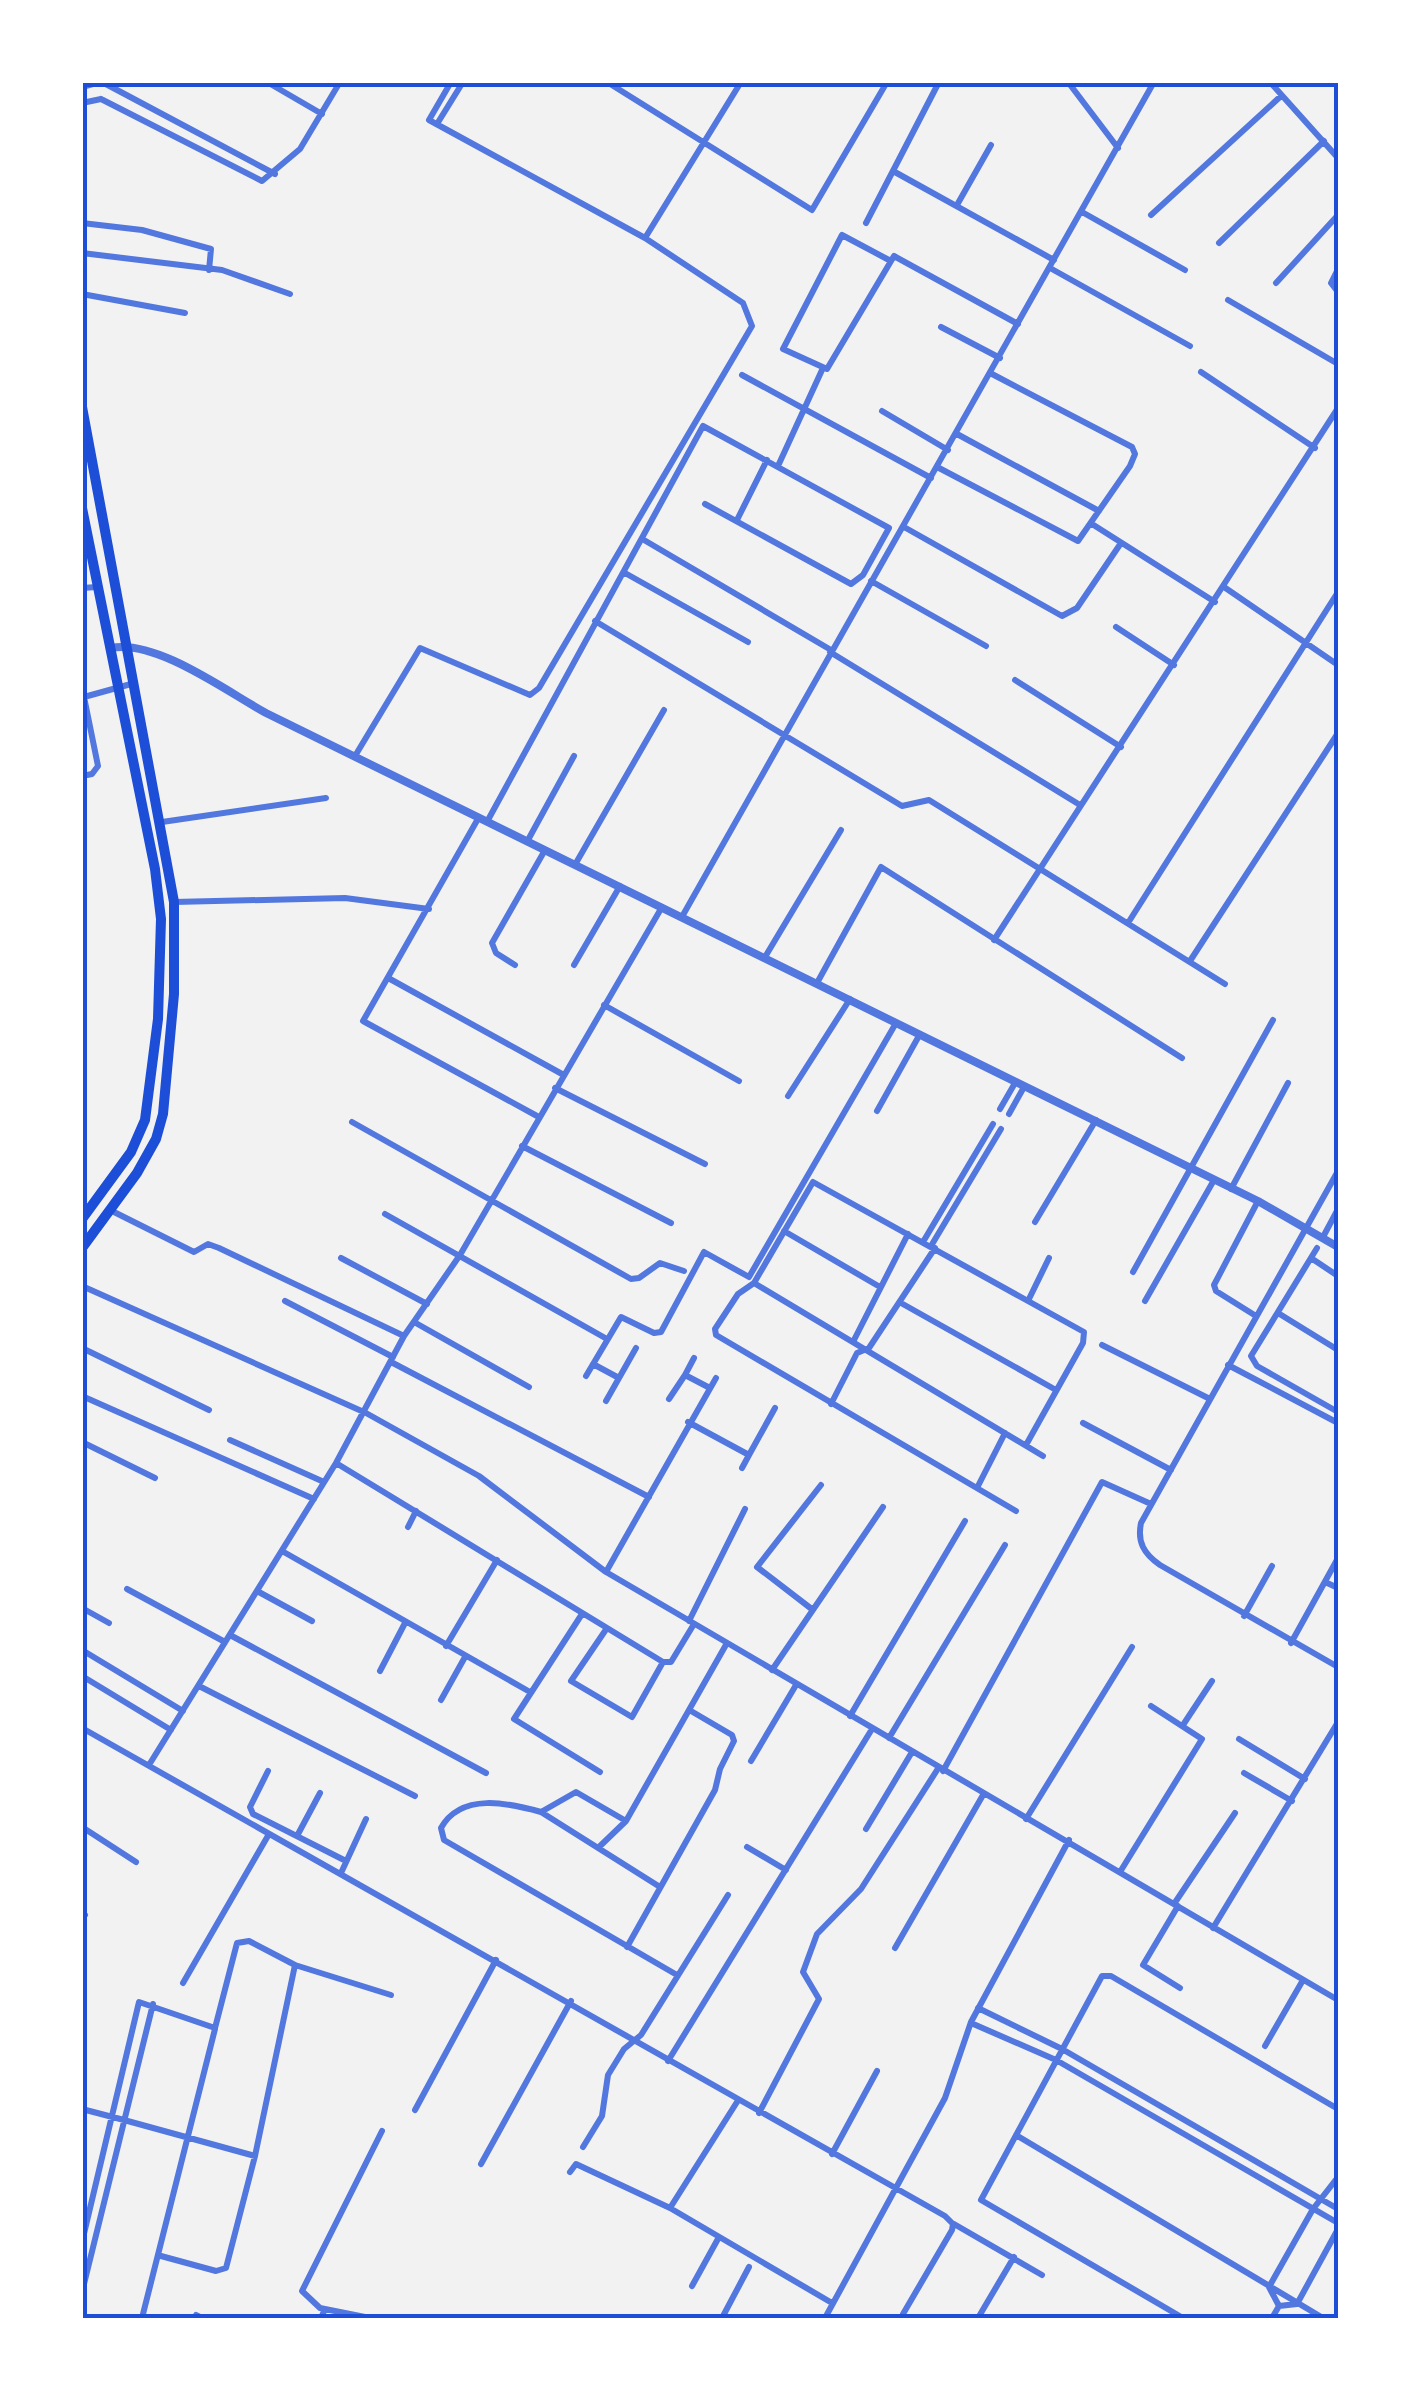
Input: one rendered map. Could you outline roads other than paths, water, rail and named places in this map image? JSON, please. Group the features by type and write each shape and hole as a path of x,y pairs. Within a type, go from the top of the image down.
{"main road":[{"path":"82,407 174,902 171,1019 163,1114 156,1139 82,1248"},
{"path":"82,508 158,885 161,918 158,1019 145,1120 130,1152 82,1219"},
{"path":"158,1019 171,1019"}],"street":[{"path":"82,87 101,82 275,174"},
{"path":"101,82 101,99"},
{"path":"267,82 322,114"},
{"path":"82,102 101,99 262,181 275,174 300,149 340,82"},
{"path":"354,756 420,648 530,695 539,688 752,326 744,303 644,238 428,119 451,82"},
{"path":"437,124 463,82"},
{"path":"606,82 812,210 887,82"},
{"path":"644,238 740,82"},
{"path":"866,224 940,82"},
{"path":"1068,82 1118,148"},
{"path":"683,915 1154,82"},
{"path":"1270,82 1338,158"},
{"path":"1152,216 1282,96"},
{"path":"1219,243 1324,141"},
{"path":"957,206 991,146"},
{"path":"892,171 1190,346"},
{"path":"1082,212 1186,270"},
{"path":"1276,283 1338,215"},
{"path":"82,223 142,230 211,248 209,271"},
{"path":"822,370 782,347 840,238 846,236 889,260"},
{"path":"82,253 252,279 290,294"},
{"path":"778,466 822,370 830,366 889,260 900,255 1018,324"},
{"path":"1338,269 1331,283 1338,292"},
{"path":"82,294 186,313"},
{"path":"1228,300 1338,364"},
{"path":"941,327 1000,358"},
{"path":"1201,372 1315,448"},
{"path":"939,468 1071,539 1083,539 1135,454 1132,448 992,374"},
{"path":"742,375 932,478"},
{"path":"994,940 1338,408"},
{"path":"882,411 948,450"},
{"path":"538,1116 364,1023 626,572 703,426 889,528 902,530 1062,616 1077,608 1122,543"},
{"path":"958,434 1098,511"},
{"path":"737,520 766,460"},
{"path":"706,504 852,584 863,576 889,528"},
{"path":"1092,524 1215,602"},
{"path":"644,540 1080,805"},
{"path":"626,572 748,642"},
{"path":"871,581 986,646"},
{"path":"82,588 97,587"},
{"path":"1224,587 1338,665"},
{"path":"1128,923 1338,592"},
{"path":"595,621 902,806 910,808 926,799 1225,984"},
{"path":"1116,627 1174,665"},
{"path":"112,648 126,645 156,653 354,756 1258,1201 1338,1247"},
{"path":"1015,680 1121,747"},
{"path":"84,696 132,684"},
{"path":"82,687 98,766 92,774 82,776"},
{"path":"576,863 664,710"},
{"path":"1190,961 1338,733"},
{"path":"528,840 574,756"},
{"path":"162,822 326,798"},
{"path":"764,957 841,830"},
{"path":"514,965 496,953 492,943 546,848"},
{"path":"817,983 880,866 1182,1058"},
{"path":"574,964 620,886"},
{"path":"174,902 345,898 430,909"},
{"path":"149,1765 366,1413 404,1336 460,1255 663,906"},
{"path":"390,978 562,1074"},
{"path":"788,1096 850,999"},
{"path":"604,1005 739,1081"},
{"path":"1132,1272 1273,1020"},
{"path":"586,1376 623,1317 660,1334 704,1252 749,1277 896,1023"},
{"path":"877,1110 920,1034"},
{"path":"1232,1189 1288,1083"},
{"path":"1000,1110 1020,1085"},
{"path":"1009,1114 1020,1085"},
{"path":"555,1088 705,1164"},
{"path":"1035,1222 1096,1120"},
{"path":"352,1122 631,1278 640,1278 660,1263 684,1271"},
{"path":"831,1404 858,1354 869,1348 902,1302 992,1124"},
{"path":"930,1246 1001,1129"},
{"path":"522,1146 672,1224"},
{"path":"1338,1171 1208,1398 1140,1530 1145,1552 1244,1616 1338,1668"},
{"path":"1145,1301 1214,1180"},
{"path":"1016,1511 716,1336 715,1329 738,1294 754,1283 816,1181 1084,1332 1083,1343 1026,1445"},
{"path":"1256,1316 1216,1291 1214,1285 1258,1201"},
{"path":"1324,1237 1338,1209"},
{"path":"110,1210 194,1252 208,1244 220,1248 404,1336"},
{"path":"385,1214 607,1338"},
{"path":"784,1232 880,1287"},
{"path":"858,1354 853,1340 908,1234"},
{"path":"1317,1248 1254,1350 1254,1362 1338,1412"},
{"path":"341,1258 426,1304"},
{"path":"1028,1301 1049,1258"},
{"path":"1312,1258 1338,1276"},
{"path":"754,1283 869,1348 1043,1456"},
{"path":"82,1286 366,1413 479,1476 606,1572 1338,2000"},
{"path":"285,1302 649,1497"},
{"path":"902,1302 1056,1390"},
{"path":"1278,1312 1338,1350"},
{"path":"414,1322 528,1387"},
{"path":"1102,1345 1208,1398"},
{"path":"82,1348 209,1410"},
{"path":"606,1401 636,1348"},
{"path":"669,1399 694,1358"},
{"path":"593,1364 620,1378"},
{"path":"1228,1365 1338,1423"},
{"path":"684,1375 708,1387"},
{"path":"606,1572 716,1378"},
{"path":"82,1396 314,1499"},
{"path":"742,1468 775,1408"},
{"path":"688,1422 749,1456"},
{"path":"1083,1423 1171,1470"},
{"path":"977,1488 1005,1433"},
{"path":"230,1440 324,1482"},
{"path":"82,1442 156,1478"},
{"path":"336,1463 664,1662 671,1662 692,1623 745,1509"},
{"path":"759,2114 819,1999 803,1972 810,1949 822,1928 861,1890 941,1769 1103,1482 1151,1504"},
{"path":"813,1610 757,1567 822,1484"},
{"path":"772,1670 883,1507"},
{"path":"408,1526 416,1511"},
{"path":"850,1716 964,1521"},
{"path":"888,1738 1005,1545"},
{"path":"282,1551 530,1692"},
{"path":"1291,1643 1338,1558"},
{"path":"446,1646 497,1560"},
{"path":"1244,1616 1272,1566"},
{"path":"1325,1582 1338,1588"},
{"path":"127,1589 486,1773"},
{"path":"258,1591 312,1621"},
{"path":"82,1608 110,1624"},
{"path":"582,1614 530,1692 516,1723 600,1772"},
{"path":"380,1672 405,1622"},
{"path":"606,1628 570,1680 582,1688 632,1716 664,1662"},
{"path":"598,1848 626,1821 727,1644"},
{"path":"1026,1819 1132,1647"},
{"path":"82,1650 183,1710"},
{"path":"441,1700 464,1657"},
{"path":"82,1676 171,1730"},
{"path":"1183,1725 1212,1682"},
{"path":"751,1760 796,1685"},
{"path":"198,1686 415,1796"},
{"path":"1120,1872 1202,1740 1152,1706"},
{"path":"627,1947 715,1790 720,1769 734,1742 732,1735 691,1711"},
{"path":"1214,1928 1338,1722"},
{"path":"82,1728 571,2001 634,2043 1042,2275"},
{"path":"668,2061 872,1729"},
{"path":"1239,1739 1305,1779"},
{"path":"866,1829 912,1752"},
{"path":"268,1771 250,1811 346,1861"},
{"path":"1244,1773 1292,1801"},
{"path":"541,1812 576,1792 626,1821"},
{"path":"297,1836 320,1793"},
{"path":"895,1948 982,1795"},
{"path":"660,1887 541,1812 506,1804 472,1805 446,1820 442,1836 677,1975"},
{"path":"1180,1988 1143,1965 1235,1813"},
{"path":"341,1873 366,1818"},
{"path":"82,1827 136,1862"},
{"path":"183,1983 269,1834"},
{"path":"825,2318 945,2098 971,2022 1068,1840"},
{"path":"747,1846 786,1870"},
{"path":"584,2148 602,2116 608,2075 624,2049 634,2043 728,1894"},
{"path":"142,2318 237,1943 249,1941 295,1965 391,1994"},
{"path":"415,2110 496,1960"},
{"path":"160,2256 216,2270 226,2268 295,1965"},
{"path":"1183,2318 982,2203 1099,1980 1108,1974 1338,2109"},
{"path":"1265,2046 1303,1980"},
{"path":"82,2242 138,2006 142,2001 153,2004 215,2028"},
{"path":"480,2164 571,2001"},
{"path":"82,2292 153,2004"},
{"path":"978,2008 1062,2049 1338,2209"},
{"path":"971,2022 1056,2060 1338,2226 1297,2304"},
{"path":"832,2154 877,2071"},
{"path":"670,2208 737,2102"},
{"path":"82,2109 254,2156"},
{"path":"1183,2134 1188,2124"},
{"path":"370,2318 325,2308 304,2297 302,2291 382,2132"},
{"path":"1016,2136 1324,2318"},
{"path":"570,2172 576,2164 670,2208 832,2303"},
{"path":"1269,2287 1313,2209 1338,2176"},
{"path":"903,2314 922,2288 953,2224"},
{"path":"692,2286 719,2237"},
{"path":"978,2318 1014,2258"},
{"path":"722,2318 749,2267"},
{"path":"1269,2287 1279,2306"},
{"path":"1279,2306 1297,2304"},
{"path":"1272,2318 1279,2306"},
{"path":"321,2318 325,2308"}]}
